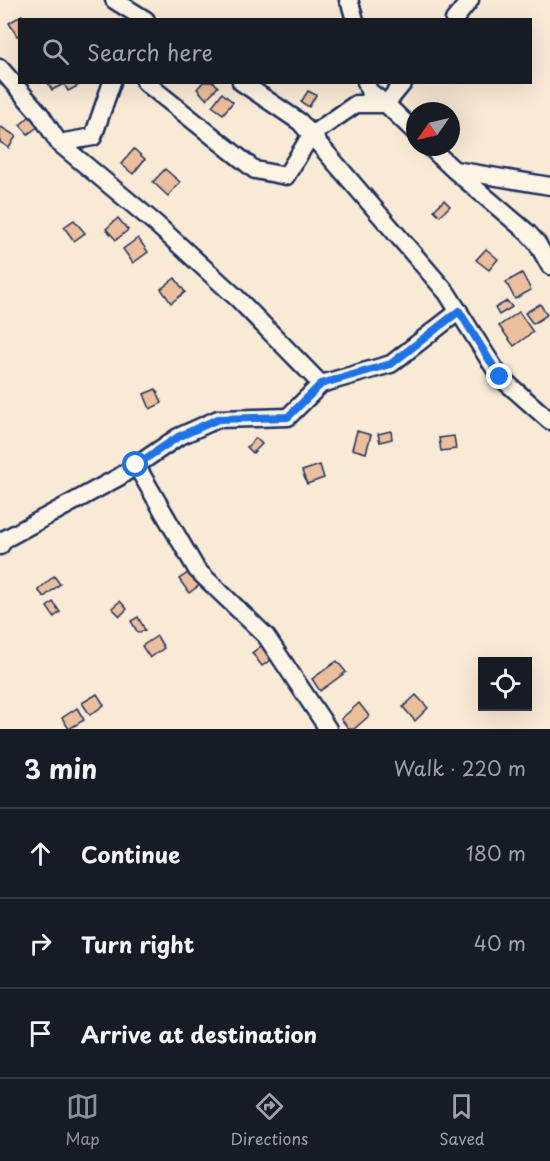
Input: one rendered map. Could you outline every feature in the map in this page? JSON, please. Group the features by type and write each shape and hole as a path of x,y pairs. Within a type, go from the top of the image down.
{"street":[{"path":"114,0 141,18"},
{"path":"348,0 354,18"},
{"path":"456,18 470,0"},
{"path":"0,68 40,114 59,143 154,223 237,298 321,384"},
{"path":"59,143 93,137 111,84"},
{"path":"147,84 255,170 286,176 311,135 356,104 386,104"},
{"path":"244,84 300,122 447,293 500,377 550,421"},
{"path":"367,84 369,91 406,123"},
{"path":"386,104 402,84"},
{"path":"439,156 527,232 537,243 550,266"},
{"path":"454,170 550,186"},
{"path":"0,546 5,539 118,477 178,437 218,419 288,417 321,384 391,364 459,311"},
{"path":"136,465 196,570 266,636 328,729"}],"building":[{"path":"22,15 23,18 18,18 18,36 17,36 9,23"},
{"path":"49,84 64,84 52,90"},
{"path":"64,84 77,84 78,86 68,91"},
{"path":"201,84 216,84 218,87 206,99 197,89"},
{"path":"308,91 316,95 309,107 301,102"},
{"path":"222,93 233,102 223,114 212,106"},
{"path":"30,116 39,126 28,134 20,125"},
{"path":"1,127 16,136 9,148 0,142"},
{"path":"134,149 145,159 133,174 121,164"},
{"path":"165,169 180,182 168,196 153,182"},
{"path":"444,200 450,206 440,216 434,210"},
{"path":"118,218 128,230 116,240 106,229"},
{"path":"74,220 85,233 74,241 64,227"},
{"path":"138,238 148,252 133,263 123,249"},
{"path":"486,249 498,259 489,270 476,260"},
{"path":"522,273 531,290 515,299 506,282"},
{"path":"175,278 185,292 171,303 161,289"},
{"path":"507,301 512,307 499,315 495,308"},
{"path":"540,304 547,315 533,324 525,313"},
{"path":"519,312 533,332 514,346 499,326"},
{"path":"156,389 162,403 150,409 144,394"},
{"path":"357,431 371,435 366,453 352,449"},
{"path":"391,431 392,439 380,442 378,434"},
{"path":"454,436 456,449 441,451 439,438"},
{"path":"256,438 262,444 253,453 247,447"},
{"path":"320,465 324,478 307,484 302,471"},
{"path":"191,571 201,584 189,593 179,579"},
{"path":"54,576 60,584 44,597 38,590"},
{"path":"120,601 127,609 120,616 112,608"},
{"path":"53,602 60,612 54,617 47,607"},
{"path":"138,617 145,630 138,633 131,621"},
{"path":"157,636 164,648 150,658 142,646"},
{"path":"265,643 275,657 262,666 252,653"},
{"path":"337,661 346,672 320,691 312,679"},
{"path":"97,694 104,705 90,715 82,703"},
{"path":"416,695 428,708 415,721 403,707"},
{"path":"359,703 369,716 354,729 349,729 341,719"},
{"path":"77,708 84,720 69,729 62,718"}],"route":[{"path":"136,465 178,437 218,419 288,417 321,384 391,364 459,311 500,377"}]}
